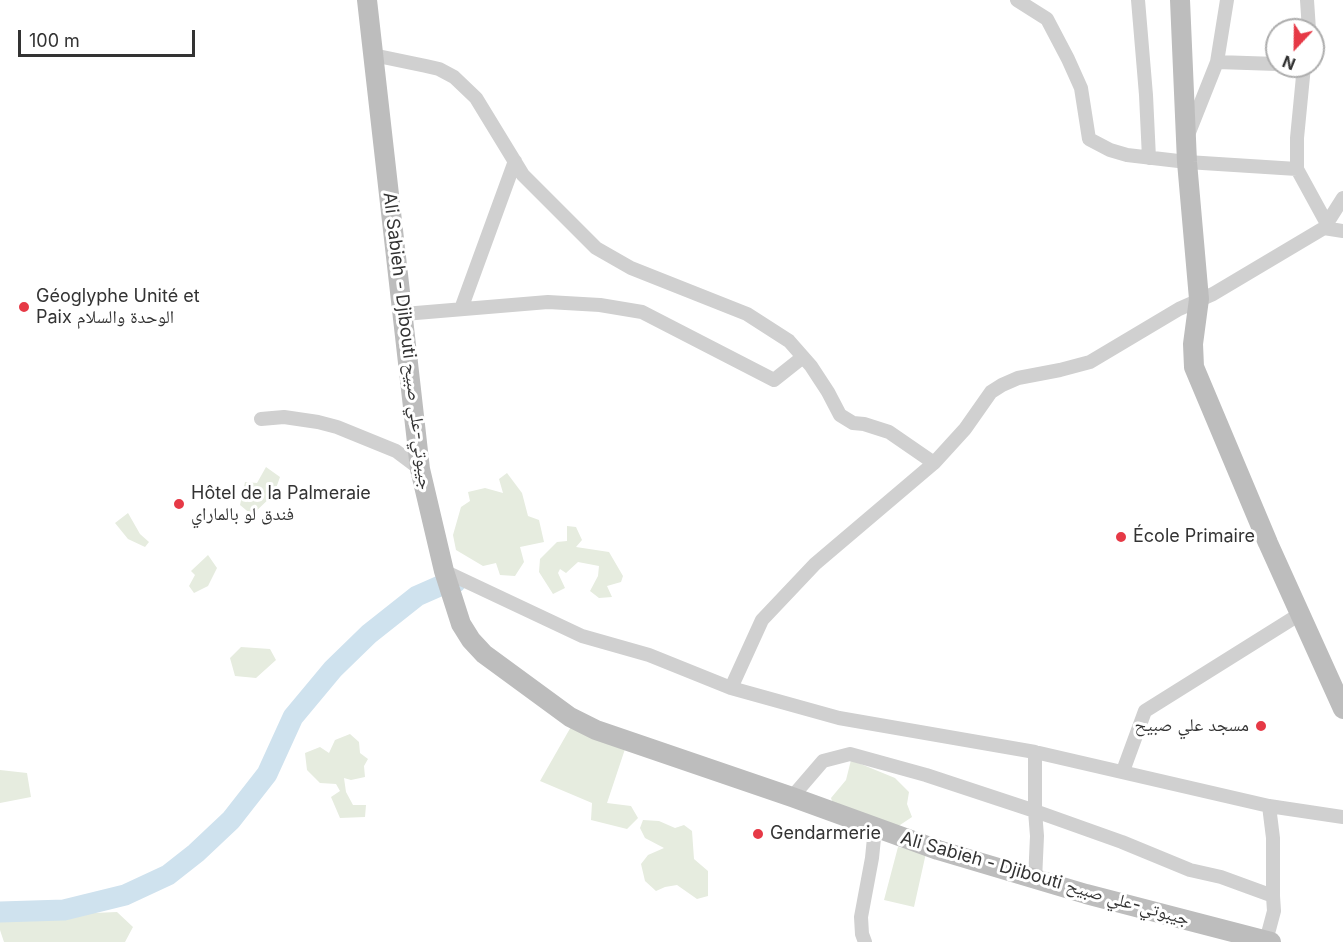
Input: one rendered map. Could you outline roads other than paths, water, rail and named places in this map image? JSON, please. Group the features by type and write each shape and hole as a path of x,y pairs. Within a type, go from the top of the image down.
{"main road":[{"name":"Ali Sabieh - Djibouti جيبوتي-علي صبيح","path":"367,0 420,469 444,572 461,624 471,640 498,666 583,724 596,730 875,828 1035,880 1268,941"},
{"path":"1180,0 1187,162 1199,299 1193,344 1194,367 1299,614 1343,709"}],"street":[{"path":"1017,0 1047,19 1068,59 1081,88 1089,139 1110,150 1127,155 1187,162 1297,169"},
{"path":"1138,0 1149,158"},
{"path":"1187,137 1217,62 1227,0"},
{"path":"1307,0 1308,18"},
{"path":"373,55 439,69 454,77 476,98 523,175 596,248 631,268 747,315 789,341 828,392 840,415 853,423 889,432 934,463"},
{"path":"1217,62 1265,64"},
{"path":"1303,78 1297,138 1297,169 1325,225 1343,231"},
{"path":"461,309 515,161"},
{"path":"731,688 762,620 815,564 934,463 965,429 991,392 1018,378 1090,362 1179,309 1213,294 1325,225 1343,198"},
{"path":"404,314 548,302 600,305 642,312 774,380 803,357"},
{"path":"261,418 284,417 337,427 396,451 420,469"},
{"path":"444,572 582,636 650,655 731,688 838,718 1035,752 1269,806 1343,818"},
{"path":"1123,771 1145,711 1299,614"},
{"path":"1035,752 1037,836 1035,880"},
{"path":"792,797 823,761 850,754 926,775 1035,811 1122,842 1190,870 1230,880 1273,896"},
{"path":"1268,941 1274,911 1273,838 1269,806"},
{"path":"864,942 861,917 875,828"}],"waterway":[{"path":"0,912 64,910 125,895 168,875 196,853 231,820 267,774 293,717 333,669 369,634 417,596 442,585 456,582"}],"place":[{"name":"Géoglyphe Unité et Paix الوحدة والسلام","path":"24,307"},
{"name":"Hôtel de la Palmeraie فندق لو بالماراي","path":"179,504"},
{"name":"École Primaire","path":"1121,537"},
{"name":"مسجد علي صبيح","path":"1261,726"},
{"name":"Gendarmerie","path":"758,834"}]}
